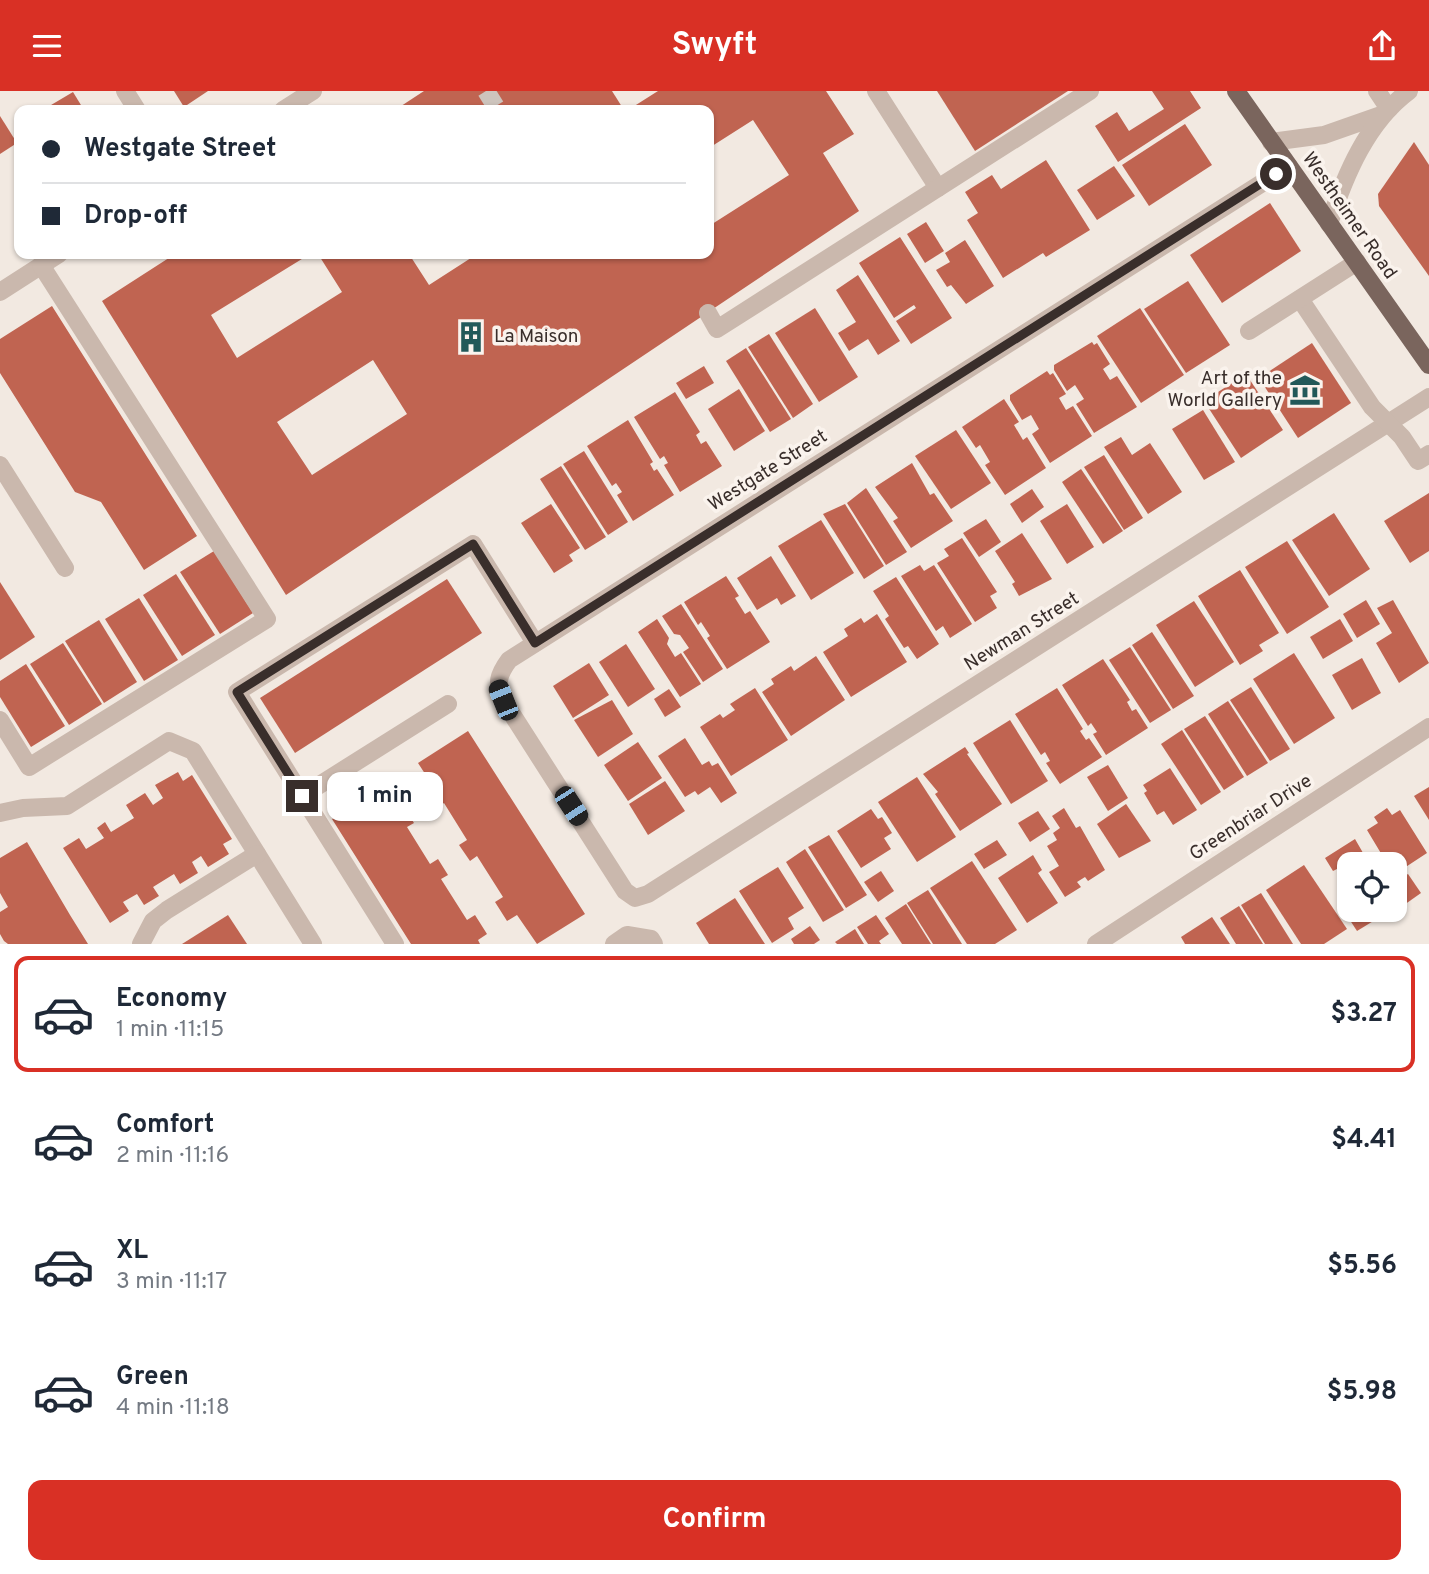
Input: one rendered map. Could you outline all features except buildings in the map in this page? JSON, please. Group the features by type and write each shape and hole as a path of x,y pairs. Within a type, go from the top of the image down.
{"main road":[{"name":"Westheimer Road","path":"1236,91 1429,365"}],"street":[{"path":"291,105 313,91"},
{"path":"876,91 938,188"},
{"path":"708,313 717,329 1090,91"},
{"path":"1377,91 1385,112"},
{"path":"1329,223 1339,192 1385,112 1409,91"},
{"path":"1270,142 1324,135 1385,112"},
{"name":"Westgate Street","path":"635,898 625,891 503,700 497,685 500,673 509,660 1289,166"},
{"path":"0,292 51,259"},
{"path":"1249,331 1357,262"},
{"path":"0,720 29,767 267,619 41,265"},
{"path":"1300,299 1372,407 1402,436 1418,461 1429,454"},
{"name":"Newman Street","path":"635,898 648,894 1429,397"},
{"path":"0,465 65,568"},
{"path":"395,944 237,692 473,544 535,643"},
{"path":"302,796 448,704"},
{"name":"Greenbriar Drive","path":"1096,944 1429,727"},
{"path":"0,813 23,808 67,806 170,741 193,751 313,944"},
{"path":"141,944 153,921 167,910 257,854"},
{"path":"614,944 627,935 651,939 654,944"}],"tunnel":[{"path":"486,91 495,105"}],"place":[{"name":"La Maison","path":"471,337"},
{"name":"Art of the World Gallery","path":"1305,390"}],"route":[{"path":"302,796 237,692 473,544 535,643 1276,174"}]}
